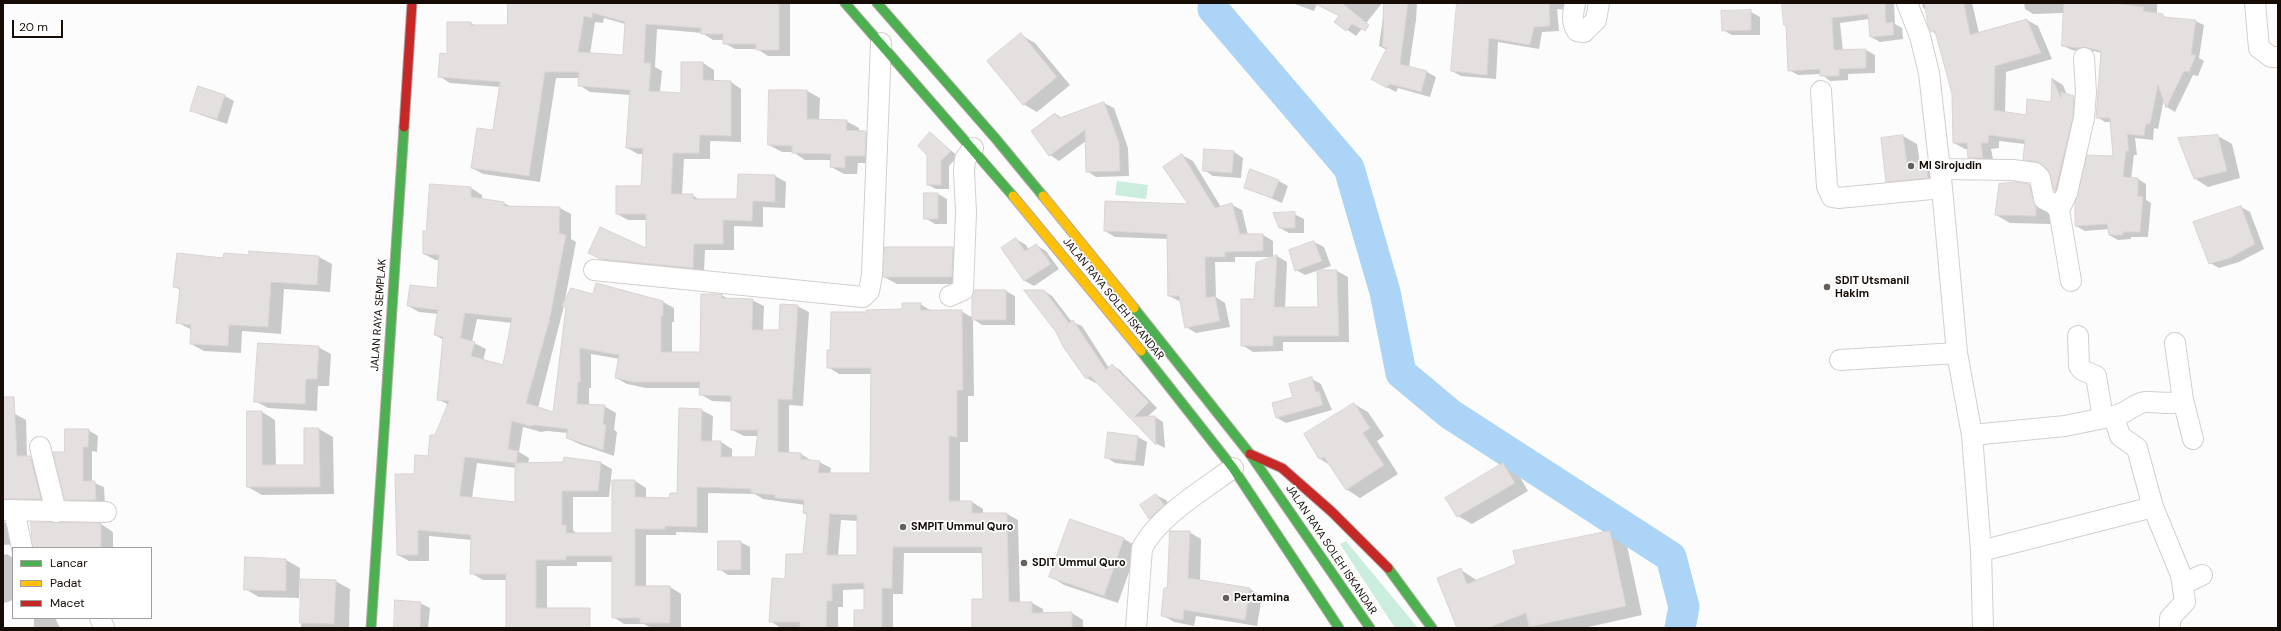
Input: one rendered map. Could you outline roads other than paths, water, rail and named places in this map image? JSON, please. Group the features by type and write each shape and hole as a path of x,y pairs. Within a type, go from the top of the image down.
{"main road":[{"name":"JALAN RAYA SEMPLAK","path":"371,628 412,3"},
{"name":"JALAN RAYA SOLEH ISKANDAR","path":"877,3 996,139 1164,344 1250,454 1370,628"},
{"name":"JALAN RAYA SOLEH ISKANDAR","path":"850,4 881,43 973,148 1145,356 1233,468 1339,628"},
{"path":"1250,454 1282,468 1332,512 1394,573 1432,628"},
{"path":"1329,612 1336,628"}],"street":[{"path":"1576,3 1573,16 1574,27 1577,31 1584,32 1596,20 1599,3"},
{"path":"1907,3 1920,36 1929,73 1941,178 1957,353 1972,435 1981,551 1983,628"},
{"path":"2255,3 2259,48 2271,57 2278,57"},
{"path":"594,270 863,297 867,294 872,275 881,43"},
{"path":"2059,210 2067,193 2084,118 2086,92 2084,58"},
{"path":"1821,91 1827,187 1832,197 1838,198 1941,178 2013,170 2035,173 2040,178 2044,199 2054,204 2059,210 2071,281"},
{"path":"950,296 963,290 966,212 964,159 973,148"},
{"path":"2078,336 2079,366 2082,370 2096,376 2109,417 2120,436 2137,448 2153,507 2183,584 2185,602 2170,618 2170,628"},
{"path":"2175,343 2183,400 2193,439"},
{"path":"1840,360 1957,353"},
{"path":"1972,435 2065,426 2124,414 2138,404 2151,402 2169,403 2183,400"},
{"path":"40,447 56,512"},
{"path":"1136,628 1142,548 1148,537 1199,492 1233,468"},
{"path":"1981,551 2153,507"},
{"path":"22,547 8,510 106,512"},
{"path":"2183,584 2202,575"}],"waterway":[{"path":"1214,3 1213,9 1349,168 1385,292 1401,373 1450,414 1671,557 1684,607 1680,628"}],"place":[{"name":"MI Sirojudin","path":"1911,166"},
{"name":"SDIT Utsmanil Hakim","path":"1827,287"},
{"name":"SMPIT Ummul Quro","path":"903,527"},
{"name":"SDIT Ummul Quro","path":"1024,563"},
{"name":"Pertamina","path":"1226,598"}]}
